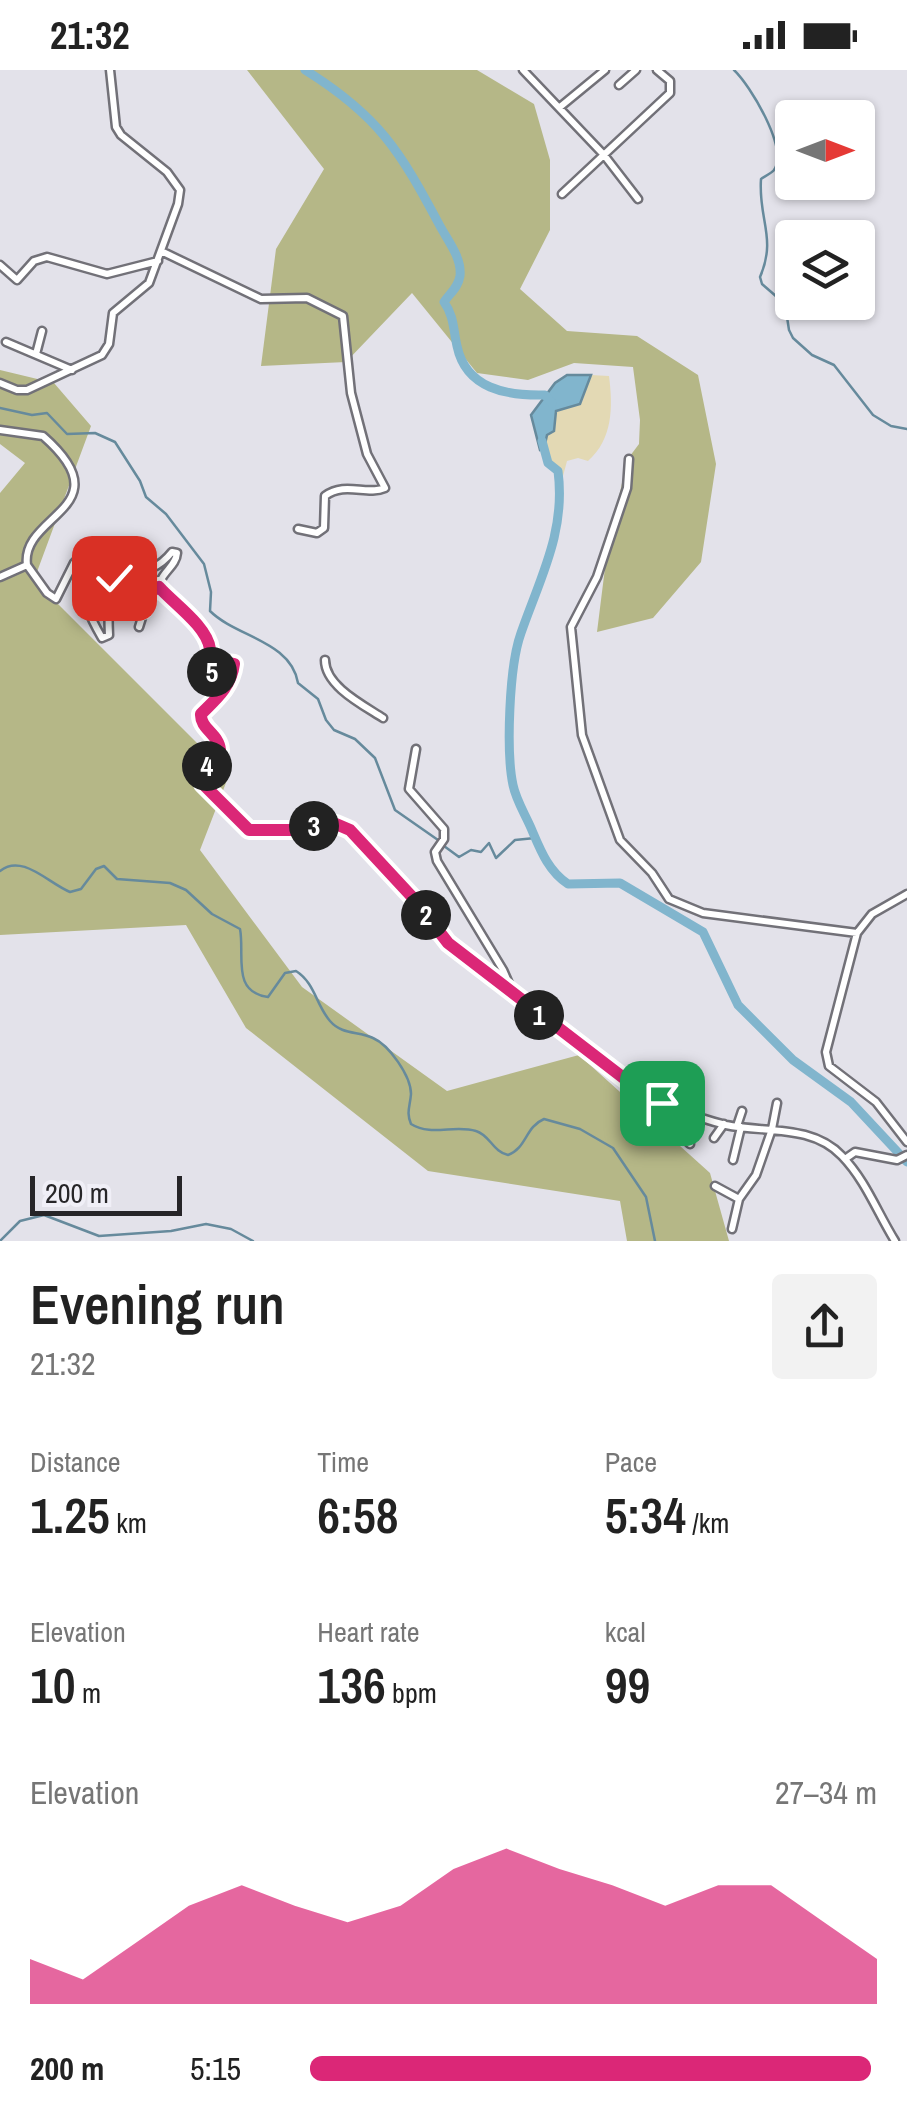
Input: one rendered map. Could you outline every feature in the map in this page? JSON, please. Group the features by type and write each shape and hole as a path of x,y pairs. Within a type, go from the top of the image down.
{"street":[{"path":"0,384 27,390 104,352 110,340 110,317 147,286 162,251 180,190 167,172 118,132 110,70"},
{"path":"524,70 604,155 638,200"},
{"path":"560,107 605,70"},
{"path":"619,86 636,70"},
{"path":"562,194 670,92 670,81 657,70"},
{"path":"162,251 265,301 307,298 343,316 352,393 367,454 385,488 377,491 349,487 329,492 325,496 324,528 317,533 298,529"},
{"path":"0,265 17,280 34,261 47,257 107,274 158,261"},
{"path":"38,355 44,334"},
{"path":"6,342 74,370"},
{"path":"0,430 43,436 68,463 73,476 68,504 30,546 27,565 56,599 74,564 90,544 102,544 101,555 86,579 85,593 86,606 103,639 109,635 110,586 118,575 158,568 176,552 176,561 159,587 150,592 138,627"},
{"path":"629,459 627,488 597,578 571,627 582,735 611,821 628,851 652,873 662,892 680,905 718,915 856,933"},
{"path":"0,578 27,565"},
{"path":"110,586 143,610"},
{"path":"159,587 183,608 208,644 206,672 234,664 232,676 216,702 201,714 201,721 220,746 218,757 202,771 203,784 249,830 298,830 323,824 346,828 414,899 448,943 634,1086 682,1111 738,1127 772,1128 822,1143 845,1159 875,1202 894,1241"},
{"path":"325,660 326,669 344,692 383,718"},
{"path":"416,749 408,789 444,829 444,839 435,852 436,861 503,970 514,996"},
{"path":"907,894 872,914 856,933 827,1041 826,1060 834,1072 876,1102 907,1142"},
{"path":"732,1229 739,1199 755,1178 777,1103"},
{"path":"682,1111 676,1131 690,1144"},
{"path":"732,1160 742,1111"},
{"path":"893,1120 907,1123"},
{"path":"714,1138 724,1124"},
{"path":"845,1159 859,1152 902,1159 907,1155"},
{"path":"715,1186 739,1199"}],"green space":[{"path":"247,70 477,70 534,104 550,160 550,230 520,289 567,331 637,336 698,375 716,464 701,562 653,618 597,632 607,552 627,460 639,444 633,367 574,363 528,380 477,373 412,293 346,362 261,366 276,249 324,169"},
{"path":"0,370 54,383 91,426 34,580 229,775 200,850 302,987 447,1091 579,1055 710,1173 729,1241 627,1241 620,1201 428,1171 246,1028 186,925 0,935 0,493 25,463 0,444"}],"sand":[{"path":"591,375 609,376 611,411 607,433 588,461 567,461 563,476 548,461 545,438 554,431 556,411 582,402"}],"water":[{"path":"567,375 591,375 580,404 556,411 554,431 547,435 544,449 540,450 531,415 555,383"}],"waterway":[{"path":"305,70 352,103 385,137 454,250 460,276 444,302 469,372 490,387 516,394 545,395 552,403"},
{"path":"734,70 758,103 776,148 774,170 761,179 767,239 762,284 785,304 793,338 812,355 834,365 873,415 891,426 907,429"},
{"path":"0,408 32,415 47,413 67,434 95,433 115,442 146,497 166,514 204,564 211,592 210,611 285,658 298,683 318,699 334,730 355,739 375,758 395,810 438,840"},
{"path":"542,441 548,463 558,471 558,514 550,554 517,648 509,731 514,791 541,852 568,884 620,883 703,932 738,1005 793,1060 851,1102 907,1162"},
{"path":"444,846 459,857 471,850 481,852 489,843 496,858 515,840 535,838"},
{"path":"0,871 8,866 26,867 70,892 81,889 96,869 104,866 117,879 170,883 186,890 212,914 240,929 244,980 256,994 268,997 285,973 296,971 335,1025 373,1038 386,1047 410,1087 411,1124 427,1130 476,1131 508,1155 544,1119 580,1129 613,1148 646,1197 655,1241"},
{"path":"0,1241 20,1221 44,1215 99,1236 171,1231 206,1224 231,1229 253,1241"}],"route":[{"path":"114,578 110,586 143,610 150,592 159,587 183,608 208,644 206,672 234,664 232,676 216,702 200,716 220,743 220,750 200,775 203,784 238,823 255,832 298,830 323,824 346,828 360,838 448,943 475,967 662,1103"}]}
